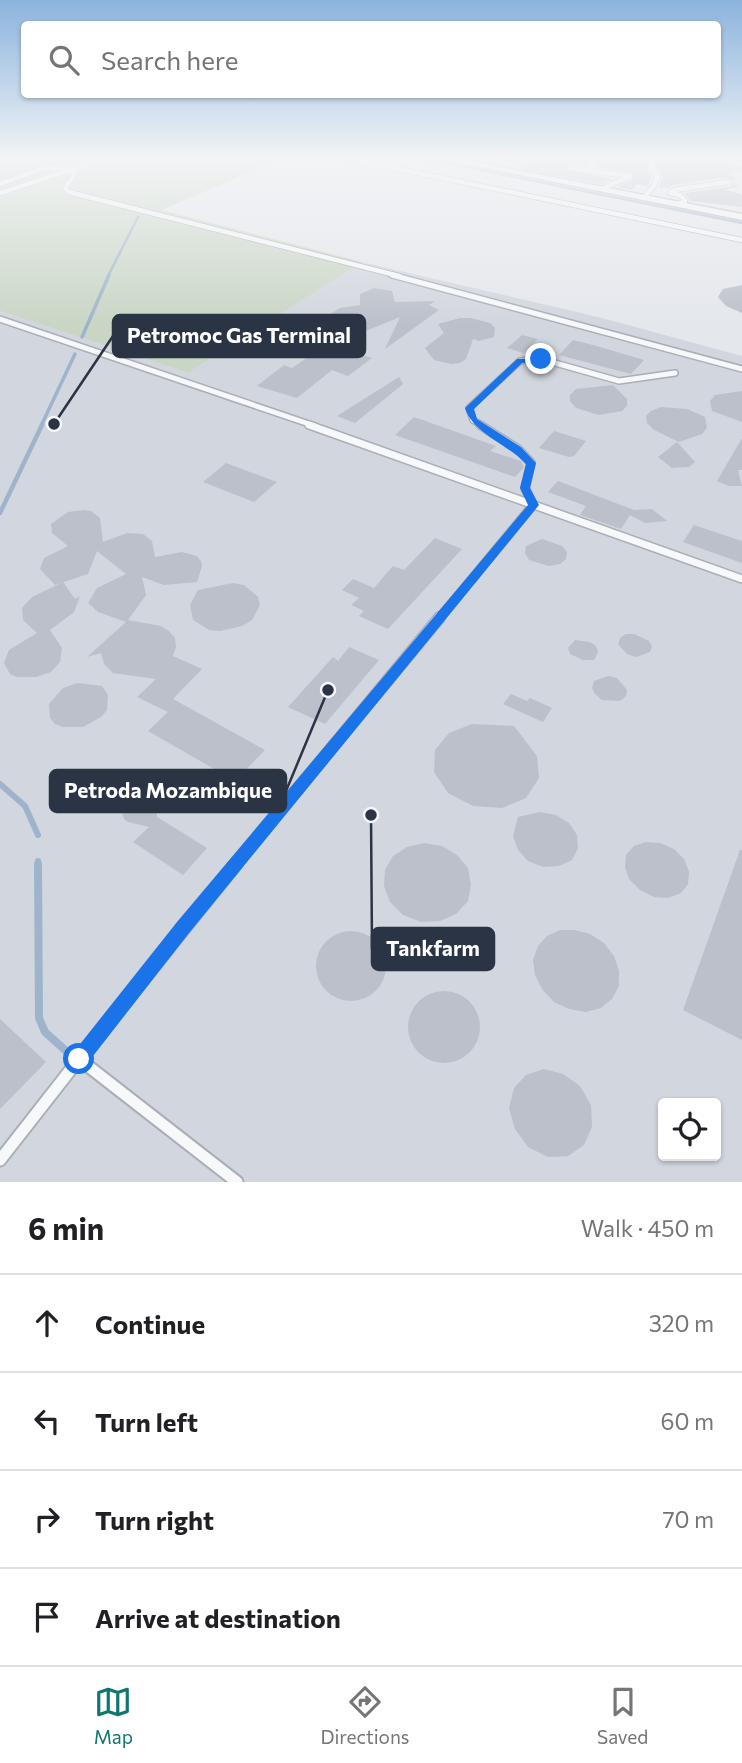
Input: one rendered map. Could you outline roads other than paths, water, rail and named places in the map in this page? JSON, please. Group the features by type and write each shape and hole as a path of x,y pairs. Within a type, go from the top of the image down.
{"street":[{"path":"723,213 742,217"}],"lane":[{"path":"152,213 406,278 742,369"},
{"path":"612,213 742,240"},
{"path":"0,319 334,433 742,579"},
{"path":"533,505 525,488 531,463 518,449 473,420 469,408 498,379 520,361 541,359 620,382 639,380 654,374 675,373"},
{"path":"0,1160 183,928 533,505"},
{"path":"79,1059 237,1182"}],"waterway":[{"path":"693,213 742,223"},
{"path":"108,276 138,217"},
{"path":"82,337 109,275"},
{"path":"41,426 75,354"},
{"path":"0,513 42,425"},
{"path":"0,784 25,806 38,835"},
{"path":"38,864 39,1018 45,1032 65,1050"}],"place":[{"name":"Petromoc Gas Terminal","path":"54,424"},
{"name":"Petroda Mozambique","path":"328,690"},
{"name":"Tankfarm","path":"371,815"}]}
